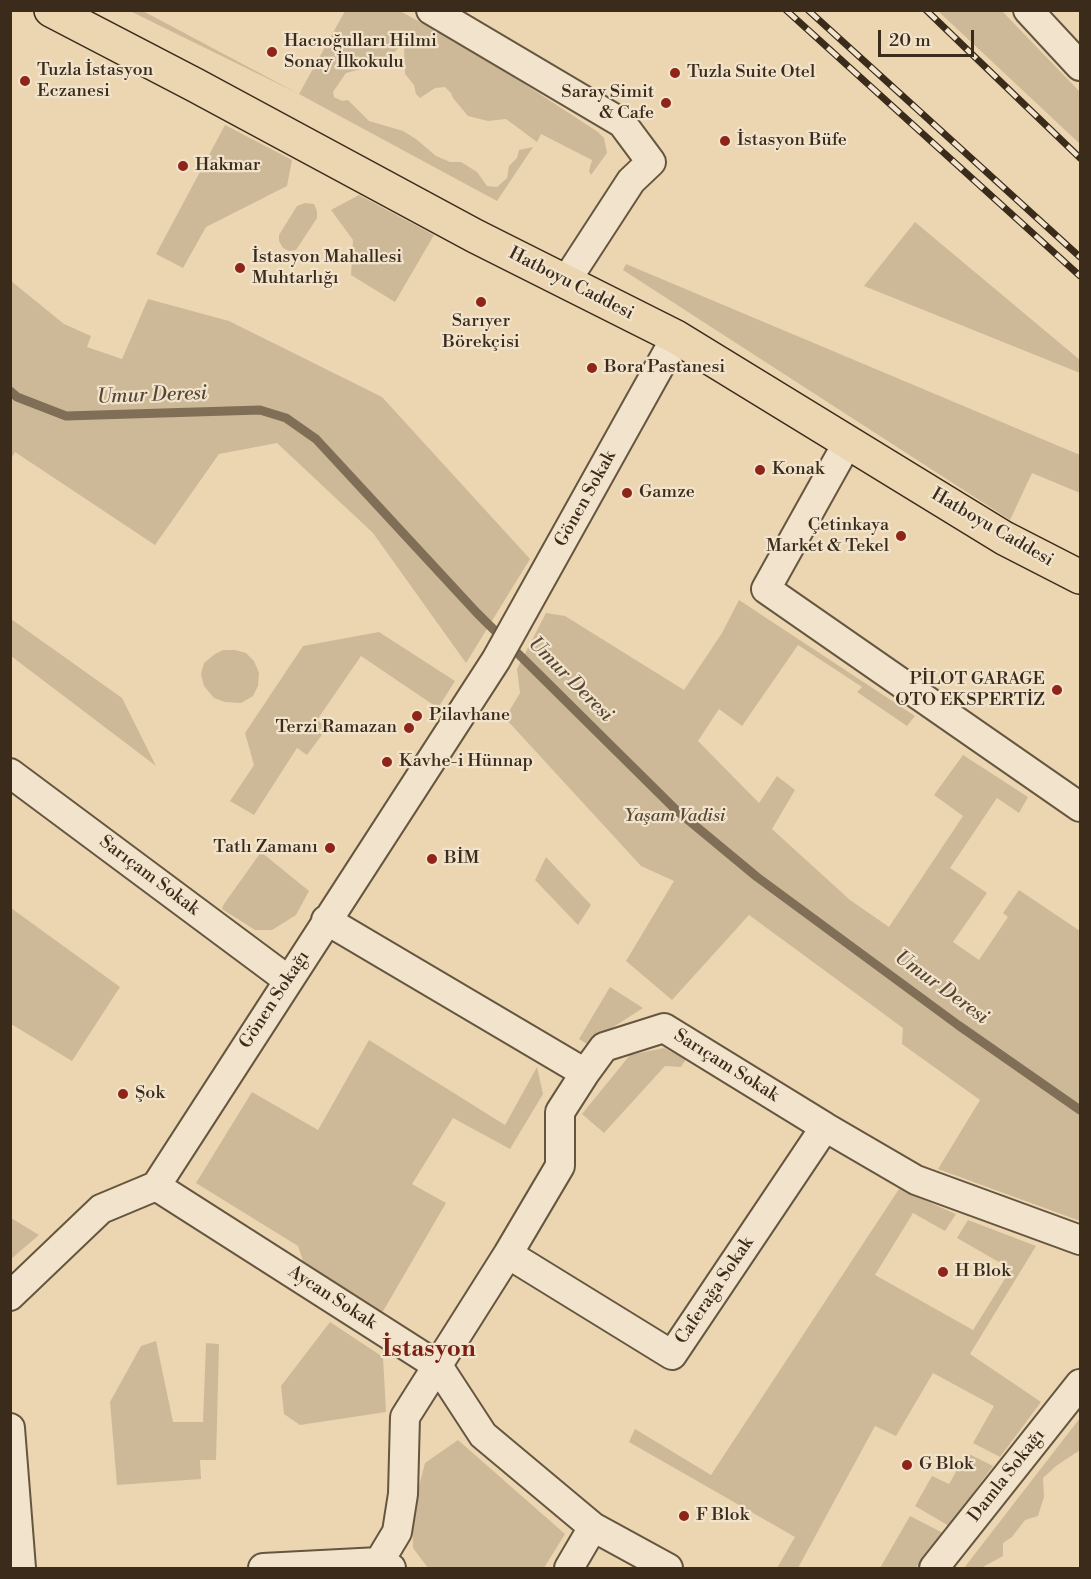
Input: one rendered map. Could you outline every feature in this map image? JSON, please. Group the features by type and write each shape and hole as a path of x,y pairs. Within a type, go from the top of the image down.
{"main road":[{"name":"Hatboyu Caddesi","path":"51,10 475,236 676,337 1004,538 1080,578"}],"street":[{"path":"431,10 622,123 651,162 631,181 566,281"},
{"path":"1028,10 1080,66"},
{"name":"Gönen Sokak","path":"496,660 676,337"},
{"path":"849,442 766,590 1080,807"},
{"name":"Gönen Sokağı","path":"156,1186 496,660"},
{"name":"Sarıçam Sokak","path":"10,773 288,980"},
{"path":"326,920 585,1074"},
{"name":"Sarıçam Sokak","path":"385,1565 396,1532 403,1494 405,1417 508,1254 560,1166 560,1112 604,1047 664,1028 916,1180 1080,1240"},
{"name":"Caferağa Sokak","path":"508,1254 672,1355 825,1127"},
{"path":"10,1296 101,1209 156,1186"},
{"name":"Aycan Sokak","path":"156,1186 438,1366 483,1435 593,1527 668,1569"},
{"name":"Damla Sokağı","path":"934,1569 1080,1384"},
{"path":"10,1428 21,1569"},
{"path":"569,1569 593,1527"},
{"path":"262,1569 385,1565"}],"green space":[{"path":"130,11 143,11 299,94"},
{"path":"345,11 400,11 483,57 598,132 604,138 607,153 591,175 589,171 592,160 541,134 537,142 506,119 488,121 468,116 445,87 435,88 420,98 416,94 414,85 405,74 404,47 400,47 380,64 346,73 333,92 334,97 342,101 348,100 369,121 403,131 436,156 450,162 461,162 477,172 487,186 497,187 507,178 509,166 517,158 519,150 533,147 497,201 299,94"},
{"path":"938,11 1002,11 1080,92 1080,144"},
{"path":"225,125 292,160 287,186 206,227 183,268 156,254"},
{"path":"359,195 434,235 395,302 351,275 353,240 331,210"},
{"path":"305,203 314,204 317,218 296,250 289,251 283,248 279,235 297,206"},
{"path":"915,222 1080,360 1080,373 864,286"},
{"path":"626,264 1080,455 1080,493 1032,473 1010,520 623,270"},
{"path":"11,281 64,324 91,336 87,347 122,359 148,299 229,321 382,397 530,559 466,663 373,533 277,443 219,454 155,545 15,452 11,459"},
{"name":"Yaşam Vadisi","path":"739,600 915,716 907,726 857,692 862,687 798,645 742,726 719,709 698,741 759,803 777,776 795,790 772,829 850,900 889,927 963,816 934,795 963,755 1028,797 1019,813 997,798 950,868 987,893 953,942 979,960 1008,917 1003,913 1019,890 1080,931 1080,1221 938,1169 980,1100 902,1044 903,1028 749,915 672,1000 626,961 674,881 641,866 505,718 520,693 517,669 546,613 565,616 684,690 722,633"},
{"path":"11,619 122,698 156,766 11,656"},
{"path":"379,632 455,681 438,708 361,656 317,720 327,728 307,755 297,748 254,815 230,801 254,765 245,733 303,646"},
{"path":"223,650 246,653 254,661 259,673 258,686 253,696 241,703 225,702 214,698 204,686 201,674 204,663"},
{"path":"261,852 309,891 296,915 272,930 255,930 222,909"},
{"path":"546,857 591,905 578,925 535,880"},
{"path":"11,908 120,987 72,1061 11,1024"},
{"path":"610,987 643,1008 587,1044 579,1039"},
{"path":"369,1040 505,1125 537,1067 543,1094 510,1149 453,1118 412,1184 446,1203 382,1313 304,1264 298,1246 196,1183 252,1092 318,1130"},
{"path":"664,1048 686,1059 681,1067 665,1066 604,1133 582,1114 630,1055"},
{"path":"899,1189 956,1214 945,1231 913,1213 875,1275 973,1330 1011,1269 957,1238 968,1220 1036,1246 970,1354 1041,1402 1000,1457 973,1443 994,1406 933,1373 896,1436 875,1426 798,1568 777,1568 795,1537 629,1442 635,1429 711,1475"},
{"path":"11,1218 39,1235 11,1259"},
{"path":"330,1322 383,1357 386,1412 300,1425 284,1414 281,1386"},
{"path":"156,1341 173,1422 203,1422 206,1343 219,1344 216,1460 200,1460 201,1479 117,1485 110,1402 141,1346"},
{"path":"1080,1418 1080,1450 1043,1478 1044,1497 1038,1516 1025,1520 1012,1537 1003,1543 1003,1556 981,1568 964,1568"},
{"path":"458,1440 565,1534 544,1568 428,1568 413,1548 412,1514 425,1463"},
{"path":"967,1453 993,1466 949,1526 915,1506 932,1476 949,1484"},
{"path":"910,1516 943,1533 916,1568 880,1568"}],"waterway":[{"name":"Umur Deresi","path":"10,391 17,397 66,416 260,410 286,418 316,439 477,613 675,809 757,877 958,1025 1080,1110"}],"railway":[{"path":"786,10 1080,276"},
{"path":"808,10 1080,257"},
{"path":"926,10 1080,158"}],"place":[{"name":"Hacıoğulları Hilmi Sonay İlkokulu","path":"272,52"},
{"name":"Tuzla Suite Otel","path":"675,73"},
{"name":"Tuzla İstasyon Eczanesi","path":"25,81"},
{"name":"Saray Simit & Cafe","path":"666,103"},
{"name":"İstasyon Büfe","path":"725,141"},
{"name":"Hakmar","path":"183,166"},
{"name":"İstasyon Mahallesi Muhtarlığı","path":"240,268"},
{"name":"Sarıyer Börekçisi","path":"481,302"},
{"name":"Bora Pastanesi","path":"592,368"},
{"name":"Konak","path":"760,470"},
{"name":"Gamze","path":"627,493"},
{"name":"Çetinkaya Market & Tekel","path":"901,536"},
{"name":"PİLOT GARAGE OTO EKSPERTİZ","path":"1057,690"},
{"name":"Pilavhane","path":"417,716"},
{"name":"Terzi Ramazan","path":"409,728"},
{"name":"Kavhe-i Hünnap","path":"387,762"},
{"name":"Tatlı Zamanı","path":"330,848"},
{"name":"BİM","path":"432,859"},
{"name":"Şok","path":"123,1094"},
{"name":"H Blok","path":"943,1272"},
{"name":"G Blok","path":"907,1465"},
{"name":"F Blok","path":"684,1516"}],"district":[{"name":"İstasyon","path":"429,1350"}]}
